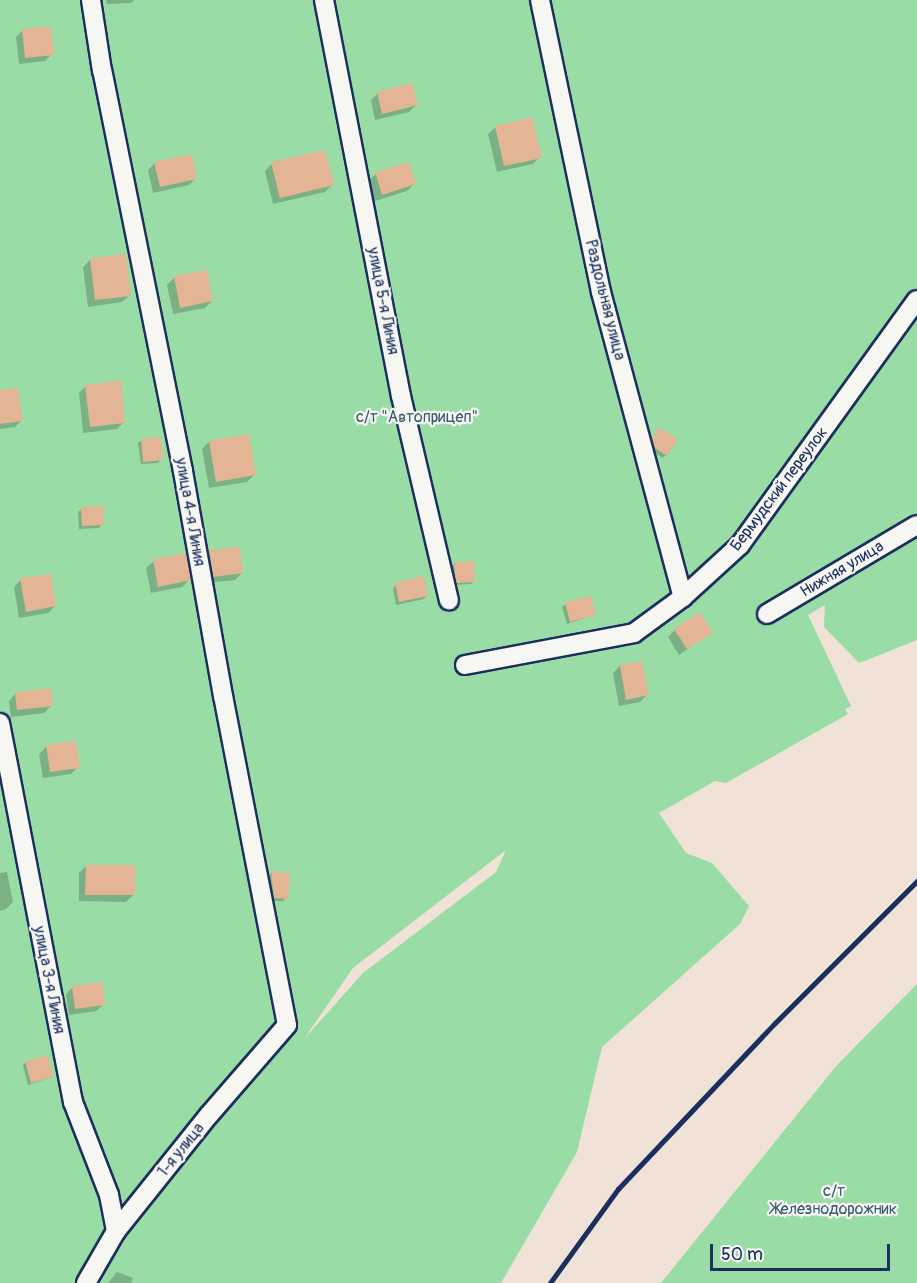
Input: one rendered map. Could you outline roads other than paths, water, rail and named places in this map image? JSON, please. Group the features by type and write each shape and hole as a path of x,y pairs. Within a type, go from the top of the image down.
{"street":[{"name":"улица 4-я Линия","path":"92,0 102,71 183,471 223,696 287,1025"},
{"name":"улица 5-я Линия","path":"324,0 401,396 449,600"},
{"name":"Раздольная улица","path":"540,0 601,292 682,597"},
{"name":"Бермудский переулок","path":"465,665 634,633 682,597 740,544 917,300"},
{"name":"Нижняя улица","path":"767,614 917,525"},
{"name":"улица 3-я Линия","path":"0,723 73,1102 109,1196 116,1231"},
{"name":"1-я улица","path":"86,1283 116,1231 209,1114 287,1025"}],"railway":[{"path":"550,1283 618,1189 775,1023 917,881"}],"park label":[{"name":"с/т \"Автоприцеп\"","path":"417,417"},
{"name":"с/т Железнодорожник","path":"834,1200"}]}
